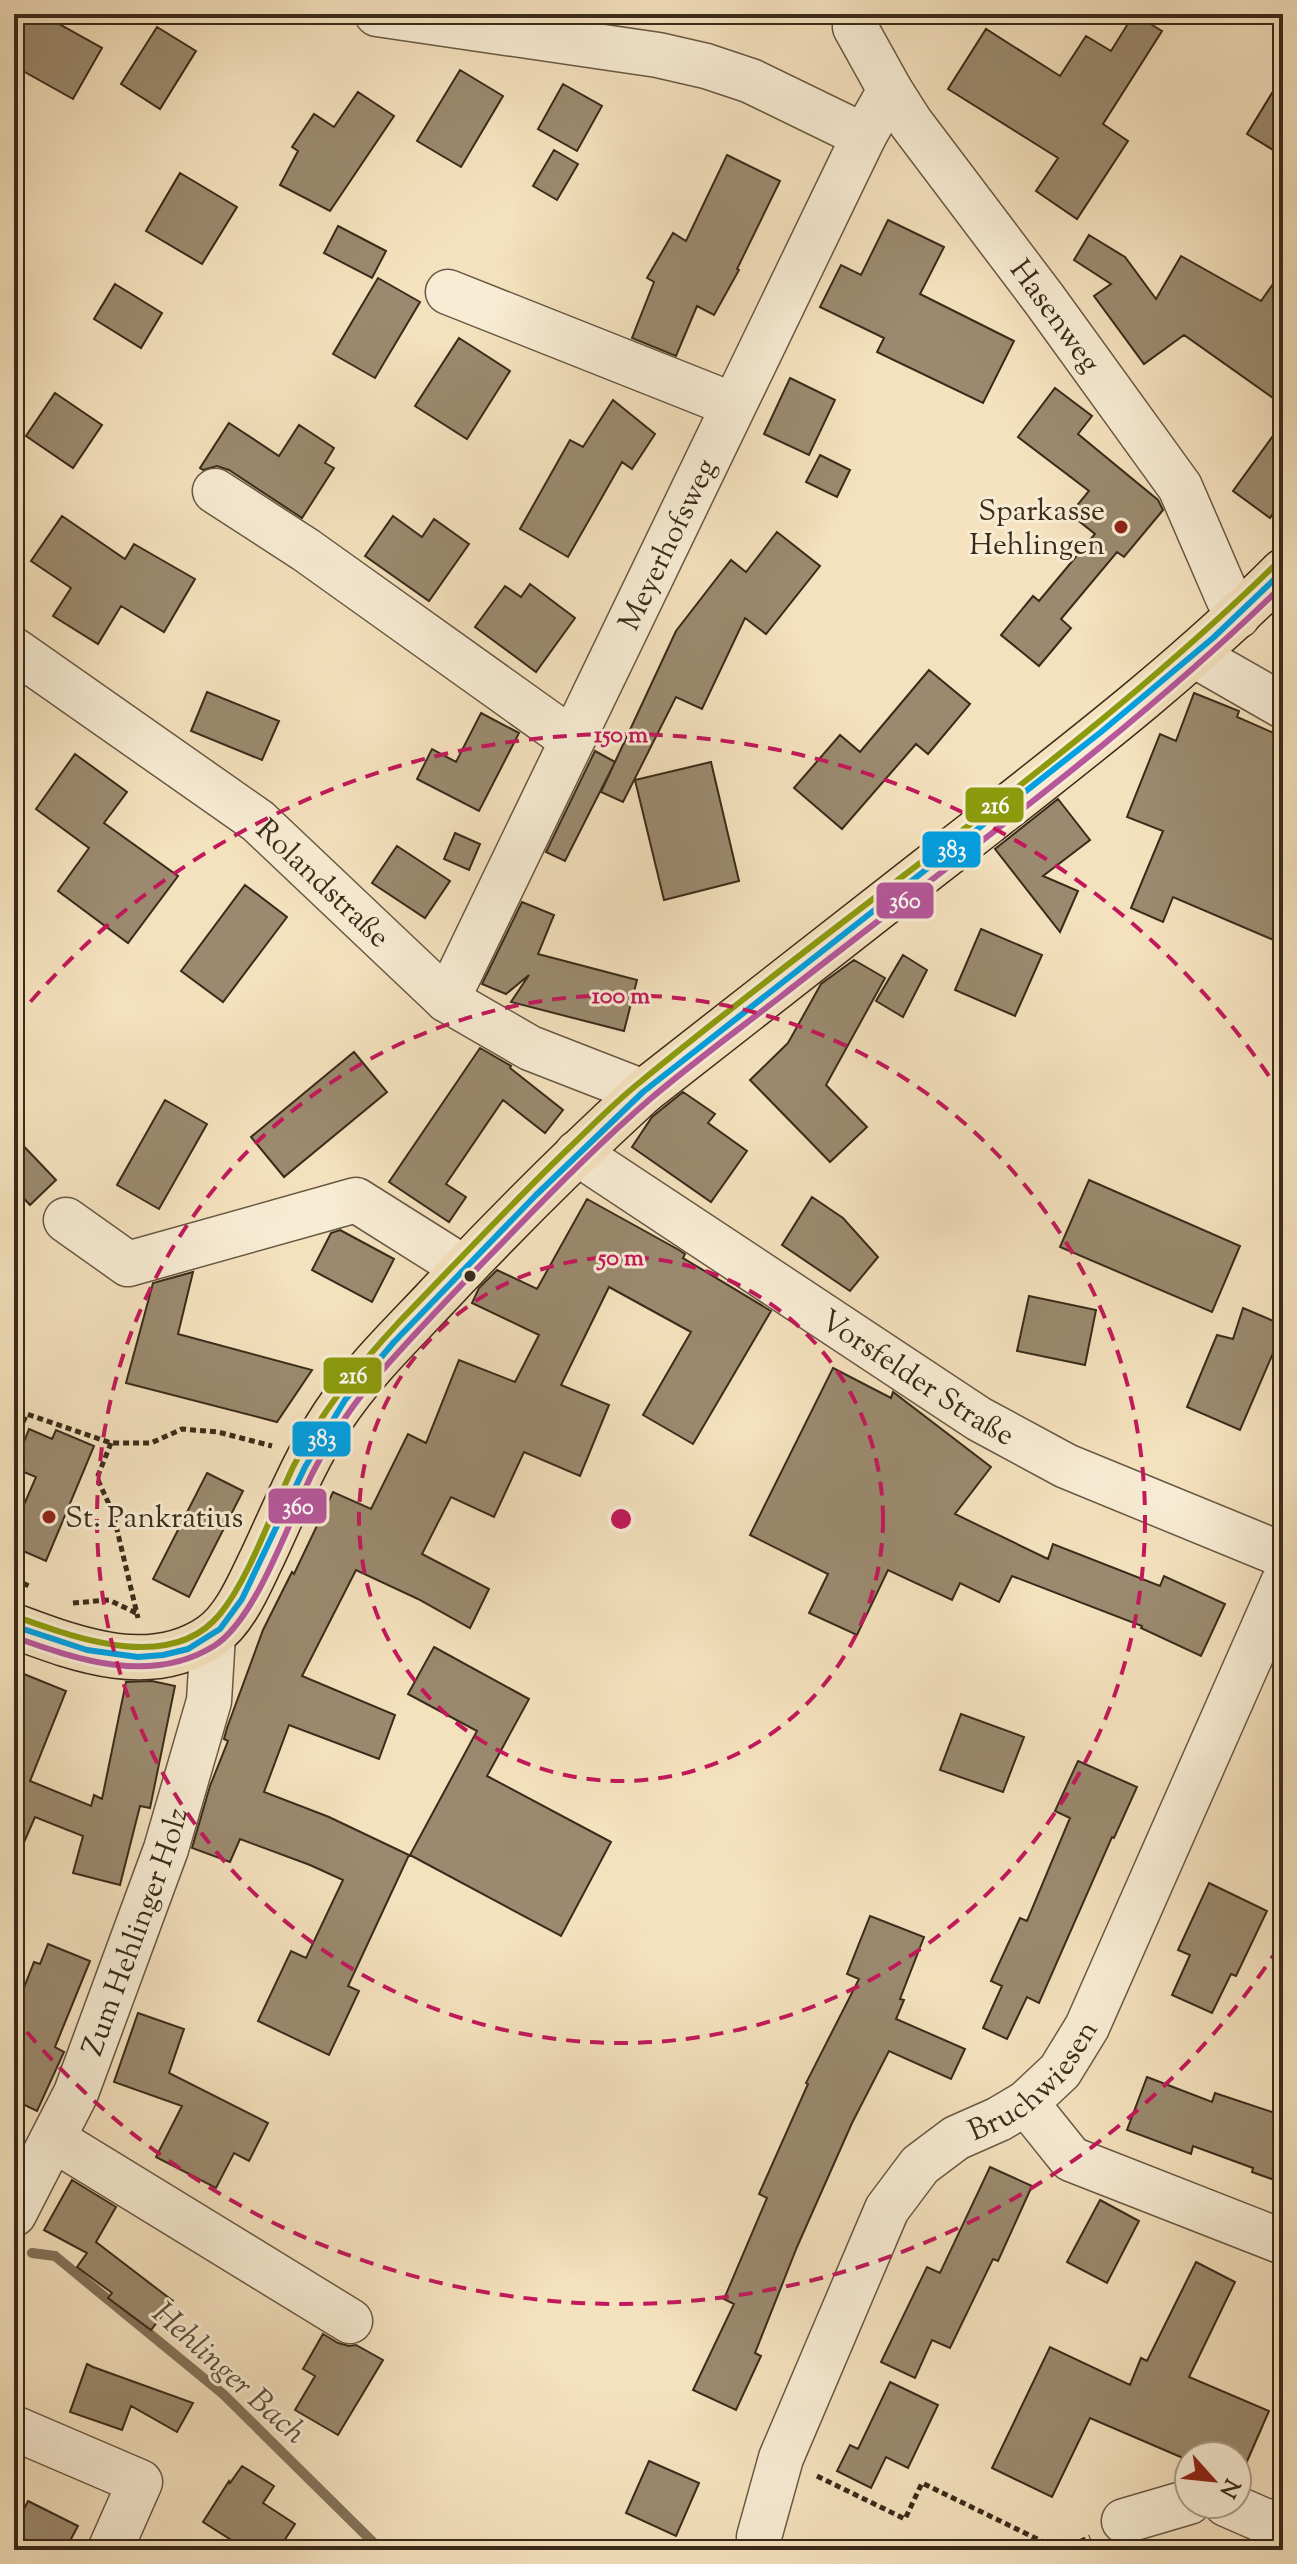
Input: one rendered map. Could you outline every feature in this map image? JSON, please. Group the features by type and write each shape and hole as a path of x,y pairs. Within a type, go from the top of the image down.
{"main road":[{"path":"14,1626 97,1653 142,1658 185,1650 213,1635 232,1613 249,1584 310,1458 333,1417 361,1379 577,1153 643,1092 1066,761 1194,655 1283,571"}],"street":[{"path":"377,14 658,55 706,66 751,81 864,136"},
{"name":"Hasenweg","path":"855,27 911,123 1180,487 1238,616"},
{"name":"Meyerhofsweg","path":"447,1000 733,405 864,136 890,90"},
{"path":"448,292 733,405"},
{"path":"215,491 306,550 572,740"},
{"name":"Rolandstraße","path":"14,650 258,821 447,1000 530,1048 643,1092"},
{"path":"1194,655 1283,706"},
{"name":"Vorsfelder Straße","path":"577,1153 979,1419 1066,1466 1283,1555"},
{"path":"66,1220 128,1264 356,1200 464,1268"},
{"name":"Bruchwiesen","path":"759,2550 759,2537 781,2458 887,2209 920,2165 956,2138 1026,2103 1060,2071 1087,2027 1283,1583"},
{"name":"Zum Hehlinger Holz","path":"14,2214 76,2093 166,1849 209,1701 213,1635"},
{"path":"1026,2103 1071,2159 1283,2242"},
{"path":"53,2139 350,2321"},
{"path":"14,2428 140,2482 110,2550"},
{"path":"1124,2521 1173,2507"},
{"path":"1253,2516 1265,2521 1283,2522"}],"path":[{"path":"14,1440 27,1414 111,1443 151,1443 182,1429 218,1432 254,1440"},
{"path":"67,1603 109,1600 137,1614 113,1513 97,1478 111,1443"},
{"path":"14,1579 41,1591"},
{"path":"781,2458 905,2519 922,2483 1060,2550"}],"building":[{"path":"29,14 41,14 102,48 73,99 14,66 14,39"},
{"path":"1134,14 1162,31 1103,124 1128,141 1077,219 1036,191 1058,158 948,89 986,29 1060,76 1086,36 1111,51"},
{"path":"157,27 196,51 160,109 121,84"},
{"path":"460,70 503,96 461,167 417,141"},
{"path":"1283,75 1283,156 1247,134"},
{"path":"563,84 602,106 577,151 538,129"},
{"path":"358,92 394,116 330,211 280,185 298,151 292,147 314,114 334,127"},
{"path":"554,150 578,164 557,200 533,186"},
{"path":"727,155 780,181 739,270 714,315 697,306 676,356 632,338 654,282 647,278 673,233 686,241"},
{"path":"180,173 237,207 202,264 146,231"},
{"path":"888,220 944,247 920,294 1014,341 983,403 877,352 884,338 820,307 841,265 861,275"},
{"path":"338,226 386,251 372,278 324,253"},
{"path":"1089,235 1125,257 1156,299 1181,256 1261,301 1283,270 1283,405 1184,335 1144,364 1094,296 1111,284 1074,260"},
{"path":"378,278 420,302 375,378 333,354"},
{"path":"115,284 162,313 141,348 94,319"},
{"path":"459,338 510,371 467,439 415,406"},
{"path":"790,378 835,400 809,455 764,434"},
{"path":"1055,388 1092,416 1078,434 1158,500 1163,510 1124,557 1117,552 1061,619 1071,628 1039,666 1001,635 1033,596 1039,601 1095,534 1070,514 1089,491 1018,437"},
{"path":"55,393 102,425 73,468 26,436"},
{"path":"613,400 655,434 632,469 622,462 568,557 520,529 570,440 583,447"},
{"path":"1283,422 1283,499 1270,518 1233,491"},
{"path":"229,423 279,456 299,425 334,448 325,463 334,468 302,518 229,470 217,466 200,468"},
{"path":"820,455 850,470 837,497 806,482"},
{"path":"62,516 125,559 134,544 195,579 164,632 121,606 98,644 53,616 71,588 31,561"},
{"path":"393,516 422,537 434,519 469,544 429,601 365,556"},
{"path":"777,532 820,566 766,634 745,618 702,709 676,697 623,802 601,792 676,631 731,560 746,572"},
{"path":"530,584 575,618 536,672 475,627 505,586 521,597"},
{"path":"929,670 970,704 928,754 916,744 842,829 794,788 840,735 860,752"},
{"path":"207,692 279,721 262,760 191,731"},
{"path":"1194,693 1239,711 1237,717 1283,737 1283,944 1173,897 1163,922 1131,908 1163,831 1127,817 1160,734 1176,741"},
{"path":"481,713 519,733 479,811 417,779 432,749 456,762"},
{"path":"595,751 615,762 565,861 546,852"},
{"path":"75,754 127,792 104,823 178,876 128,943 58,891 89,848 36,809"},
{"path":"711,762 739,881 664,900 635,780"},
{"path":"1058,799 1090,840 1043,876 1078,891 1060,932 995,849"},
{"path":"455,833 480,844 469,870 444,859"},
{"path":"397,846 450,881 425,918 372,883"},
{"path":"245,885 287,917 223,1002 181,971"},
{"path":"522,902 554,915 538,954 637,980 624,1031 511,1002 529,975 506,994 482,984"},
{"path":"981,929 1042,955 1015,1016 955,990"},
{"path":"903,955 927,970 903,1017 876,1001"},
{"path":"854,960 885,978 826,1085 867,1127 830,1162 750,1080 788,1043 821,984"},
{"path":"480,1048 511,1066 563,1110 545,1133 503,1100 446,1184 466,1197 449,1222 389,1182"},
{"path":"354,1052 387,1092 284,1177 251,1137"},
{"path":"683,1092 715,1114 708,1123 747,1151 711,1202 632,1147 652,1117"},
{"path":"165,1100 207,1124 159,1209 117,1185"},
{"path":"14,1136 56,1180 30,1205 14,1188"},
{"path":"1089,1180 1240,1246 1212,1312 1060,1247"},
{"path":"812,1197 843,1218 878,1257 850,1291 782,1245"},
{"path":"587,1199 679,1250 685,1254 683,1258 771,1311 693,1444 643,1415 691,1332 609,1287 561,1385 609,1405 580,1476 524,1452 494,1517 451,1497 422,1554 489,1589 470,1628 356,1570 302,1676 395,1715 379,1759 289,1725 264,1792 329,1817 409,1855 348,1986 359,1991 329,2055 258,2021 291,1951 306,1958 343,1880 240,1839 230,1862 192,1848 210,1786 228,1741 224,1739 227,1728 263,1630 333,1492 371,1509 408,1434 426,1443 459,1360 515,1382 539,1335 472,1303 479,1288 497,1270 537,1289"},
{"path":"340,1230 394,1259 372,1302 312,1270 331,1233"},
{"path":"193,1272 178,1334 312,1370 277,1422 126,1383 153,1283"},
{"path":"1029,1296 1096,1310 1085,1365 1017,1351"},
{"path":"1243,1308 1283,1325 1283,1330 1240,1430 1187,1407 1217,1335 1233,1339"},
{"path":"833,1368 891,1398 893,1392 991,1467 955,1514 1048,1559 1053,1544 1160,1586 1164,1576 1225,1604 1201,1656 1142,1626 1012,1576 999,1602 960,1583 952,1600 888,1570 857,1635 809,1613 828,1574 750,1535"},
{"path":"29,1429 52,1439 56,1430 94,1446 46,1561 14,1547 14,1528 36,1477 14,1468"},
{"path":"207,1473 243,1491 189,1597 153,1579"},
{"path":"434,1647 529,1699 487,1776 611,1842 561,1936 410,1855 477,1731 408,1694"},
{"path":"14,1670 66,1691 30,1781 91,1806 94,1795 102,1799 126,1682 152,1681 175,1686 150,1808 140,1806 120,1885 73,1873 83,1836 35,1817 14,1865"},
{"path":"961,1714 1024,1737 1003,1792 940,1770"},
{"path":"1078,1761 1137,1787 1039,2003 1027,1997 1007,2039 983,2028 1002,1986 991,1981 1020,1918 1027,1921 1070,1818 1055,1811"},
{"path":"1209,1883 1267,1911 1236,1976 1231,1974 1212,2013 1172,1995 1190,1955 1178,1950"},
{"path":"870,1916 924,1937 900,1999 904,2000 896,2019 965,2049 951,2079 889,2051 852,2123 797,2247 755,2353 761,2356 736,2410 693,2390 734,2304 724,2299 767,2198 759,2194 806,2083 859,1979 847,1974"},
{"path":"48,1944 90,1961 55,2047 64,2052 37,2111 14,2100 14,2013 34,1962 40,1964"},
{"path":"138,2013 184,2029 169,2073 268,2123 249,2161 234,2153 216,2188 156,2157 182,2106 114,2082"},
{"path":"1147,2077 1212,2102 1215,2093 1275,2113 1283,2098 1283,2183 1252,2172 1253,2168 1193,2146 1191,2154 1127,2130"},
{"path":"990,2167 1032,2186 998,2261 993,2259 950,2348 932,2340 915,2378 881,2362 927,2267 940,2273"},
{"path":"72,2180 116,2207 96,2242 173,2301 151,2330 108,2298 112,2293 77,2267 87,2253 44,2230"},
{"path":"1100,2200 1139,2221 1107,2283 1067,2262"},
{"path":"1196,2262 1235,2282 1189,2377 1269,2411 1253,2448 1253,2440 1173,2440 1173,2454 1090,2418 1052,2497 992,2468 1050,2347 1130,2385 1141,2358 1147,2361"},
{"path":"323,2334 338,2343 356,2345 383,2360 338,2435 295,2410 315,2376 303,2369"},
{"path":"87,2364 193,2403 177,2432 131,2406 122,2430 70,2412"},
{"path":"890,2382 938,2405 908,2468 886,2457 871,2488 837,2471 850,2445 858,2449"},
{"path":"649,2461 699,2483 676,2536 626,2513"},
{"path":"242,2466 274,2486 263,2503 295,2524 278,2550 247,2550 203,2522"},
{"path":"28,2501 78,2526 65,2550 45,2550 14,2534"}],"waterway":[{"name":"Hehlinger Bach","path":"32,2253 55,2256 223,2394 381,2550"}],"transit line":[{"name":"216","path":"17,1617 67,1634 122,1646 150,1647 176,1643 200,1632 220,1614 241,1582 293,1467 341,1390 400,1321 547,1169 639,1083 1123,701 1276,564"},
{"name":"383","path":"14,1626 87,1650 138,1657 188,1649 220,1629 242,1599 305,1467 345,1400 394,1342 536,1195 643,1092 1101,732 1213,638 1283,571"},
{"name":"360","path":"14,1637 63,1654 114,1665 165,1664 190,1658 214,1646 229,1633 258,1592 312,1474 361,1396 426,1322 575,1168 680,1074 1100,747 1163,695 1283,585"}],"place":[{"name":"Sparkasse Hehlingen","path":"1121,527"},
{"name":"St. Pankratius","path":"49,1517"}]}
